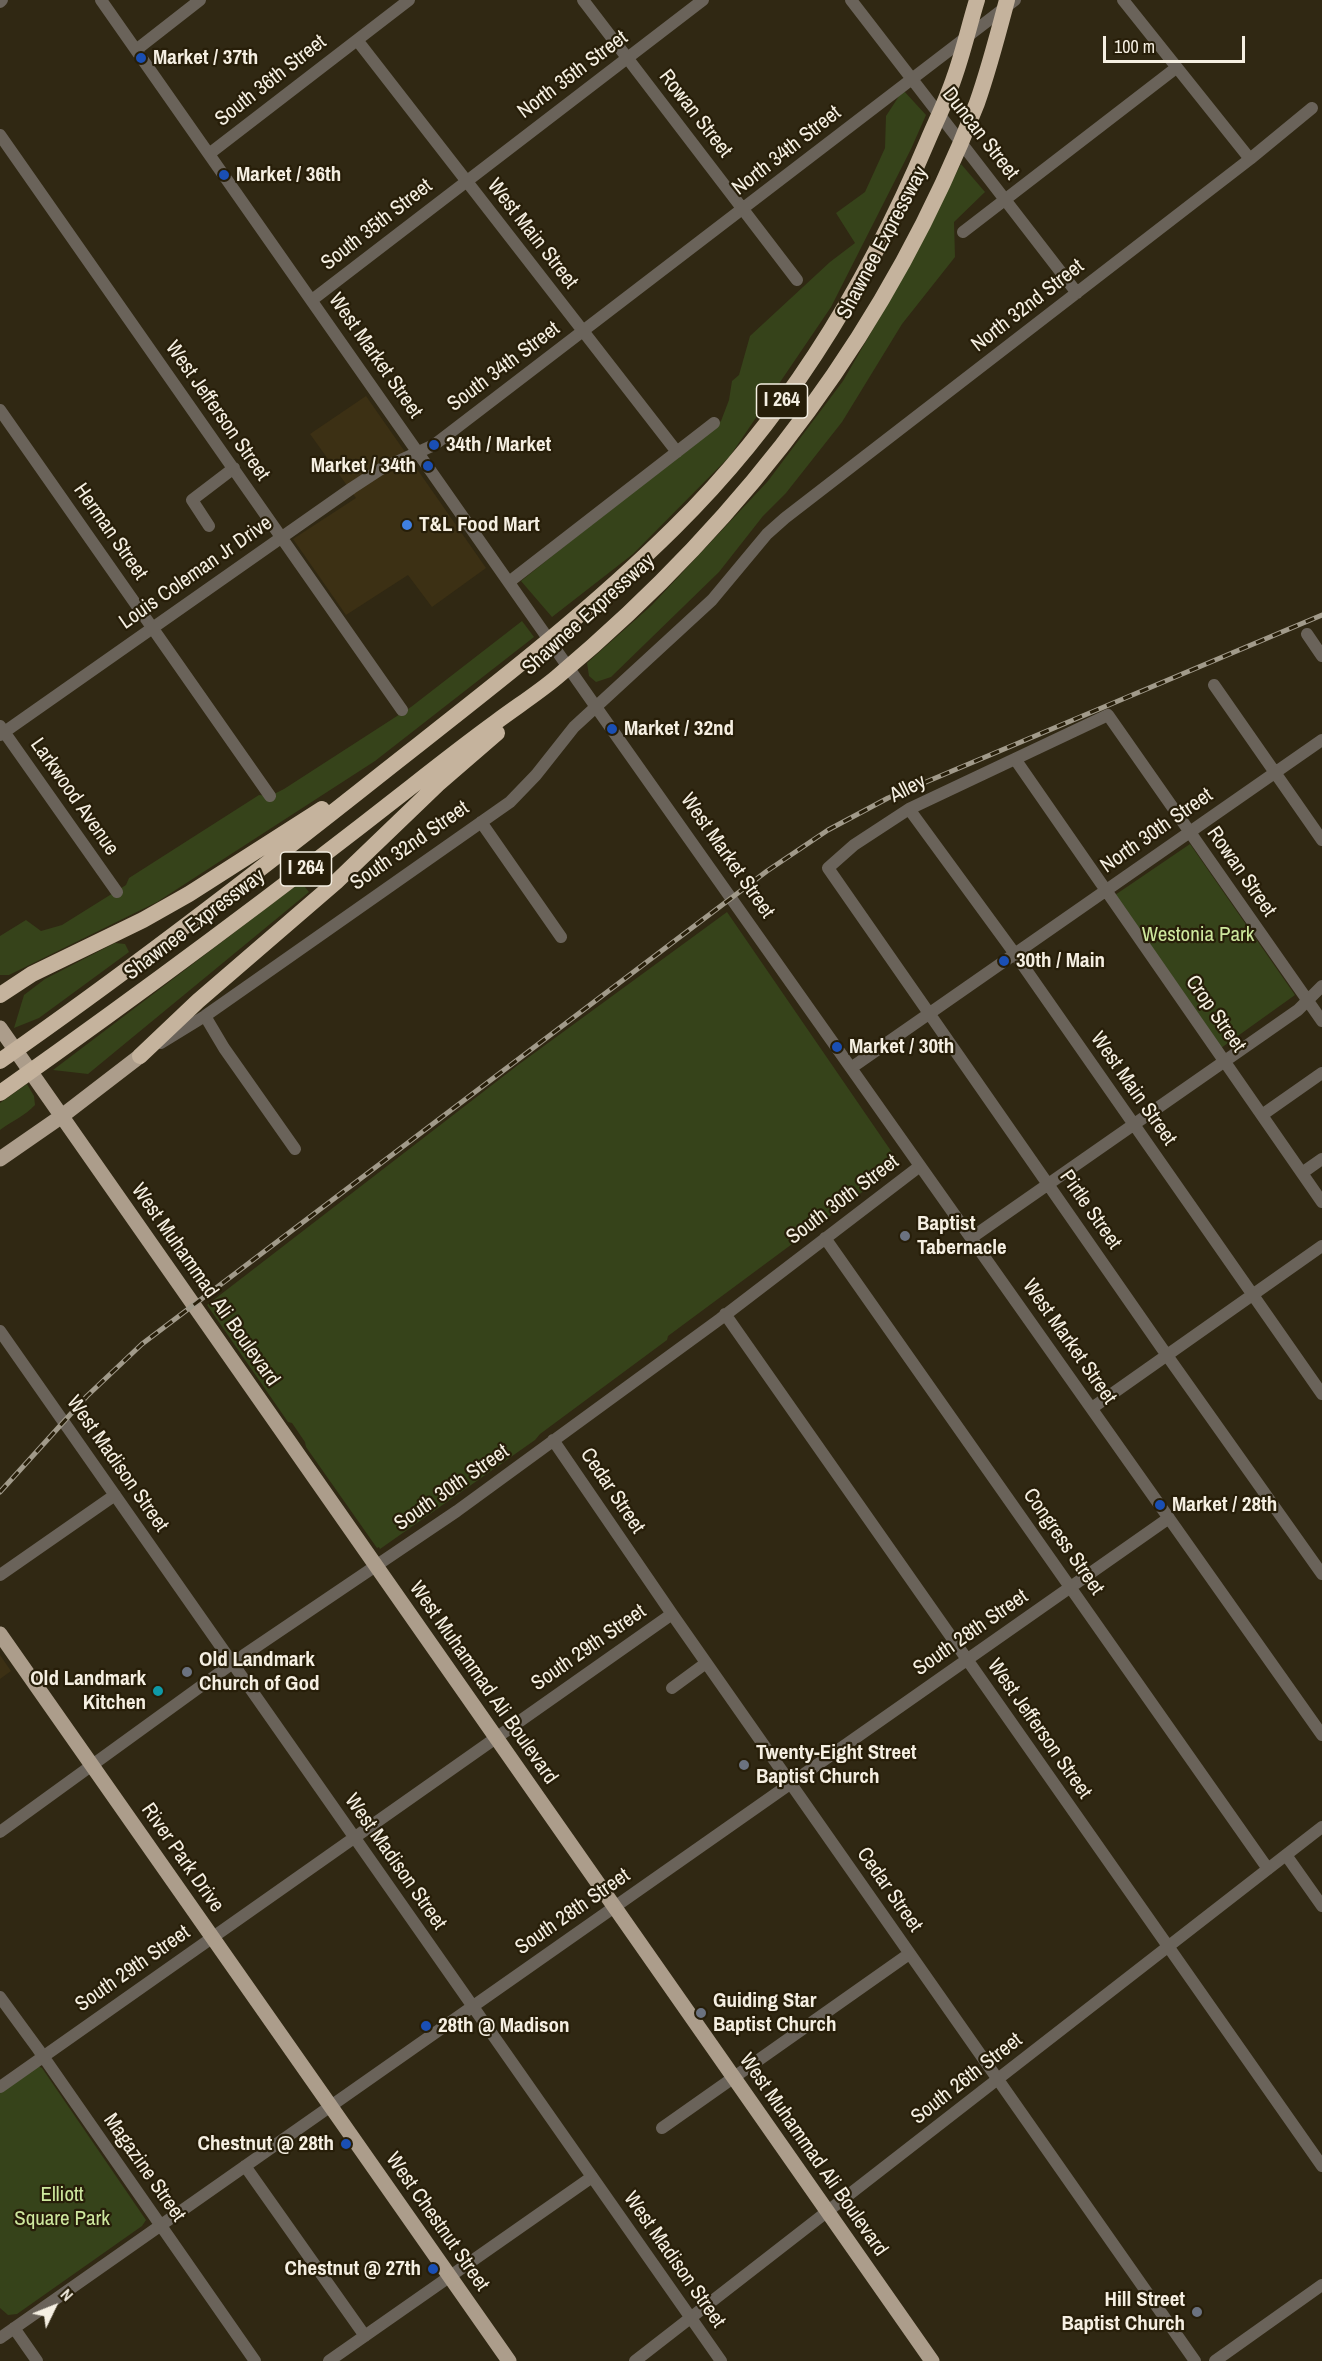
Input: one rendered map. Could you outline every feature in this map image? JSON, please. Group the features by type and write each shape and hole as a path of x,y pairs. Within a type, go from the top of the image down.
{"highway":[{"name":"Shawnee Expressway","path":"0,1093 54,1057 172,970 555,678 690,554 790,437 830,382 870,320 902,263 953,157 976,103 1007,0"},
{"name":"Shawnee Expressway","path":"0,1061 245,881 568,626 676,526 707,494 753,439 824,342 877,252 905,196 954,79 976,4"},
{"path":"140,1056 198,1001 336,882 438,784 555,678"},
{"path":"0,995 32,974 143,920 189,894 413,750"},
{"path":"0,984 32,974"}],"main road":[{"name":"West Muhammad Ali Boulevard","path":"3,1034 932,2361"},
{"name":"South 32nd Street","path":"0,1159 62,1116 140,1056"},
{"name":"River Park Drive","path":"0,1634 330,2107"},
{"name":"West Chestnut Street","path":"330,2107 508,2361"}],"street":[{"name":"West Market Street","path":"101,0 596,707 1322,1735"},
{"path":"136,50 200,0"},
{"name":"South 36th Street","path":"209,154 409,0"},
{"name":"Rowan Street","path":"583,0 797,280"},
{"name":"North 35th Street","path":"467,181 704,0"},
{"name":"Duncan Street","path":"851,0 1077,292"},
{"name":"North 34th Street","path":"583,332 1015,0"},
{"path":"1123,0 1250,159"},
{"name":"West Main Street","path":"357,40 677,452"},
{"path":"963,232 1176,68"},
{"name":"North 32nd Street","path":"767,534 1250,159 1312,108"},
{"name":"West Jefferson Street","path":"0,135 402,710"},
{"name":"South 35th Street","path":"312,300 467,181"},
{"name":"South 34th Street","path":"418,452 434,445 583,332"},
{"name":"Herman Street","path":"0,410 270,796"},
{"path":"509,582 714,423"},
{"name":"Louis Coleman Jr Drive","path":"1,731 381,469 418,452"},
{"path":"209,526 192,500 234,468"},
{"name":"South 32nd Street","path":"140,1056 205,1016 510,802 536,775 574,728 712,600 767,534"},
{"path":"1307,634 1322,656"},
{"path":"1214,685 1322,840"},
{"name":"Rowan Street","path":"1108,715 1322,1021"},
{"name":"Alley","path":"828,868 855,845 909,809 1108,715"},
{"name":"Larkwood Avenue","path":"1,731 117,892"},
{"name":"North 30th Street","path":"1015,954 1322,740"},
{"name":"Crop Street","path":"1015,759 1322,1202"},
{"name":"West Main Street","path":"909,809 1015,954 1322,1394"},
{"path":"481,822 561,937"},
{"name":"Pirtle Street","path":"828,868 1322,1574"},
{"path":"851,1068 1015,954"},
{"path":"971,1238 1298,1010 1322,986"},
{"path":"205,1016 224,1048 295,1149"},
{"path":"1262,1115 1322,1073"},
{"path":"1302,1173 1322,1159"},
{"name":"South 30th Street","path":"0,1832 233,1664 457,1511 725,1314 920,1166"},
{"name":"Congress Street","path":"825,1238 1268,1869"},
{"path":"1092,1408 1322,1246"},
{"name":"West Jefferson Street","path":"725,1314 1322,2166"},
{"name":"West Madison Street","path":"0,1331 721,2361"},
{"name":"Cedar Street","path":"553,1440 790,1784 1195,2361"},
{"path":"0,1575 115,1495"},
{"name":"South 28th Street","path":"0,2338 1169,1518"},
{"name":"South 29th Street","path":"0,2087 672,1614"},
{"path":"672,1688 706,1663"},
{"name":"South 26th Street","path":"635,2361 1322,1827"},
{"path":"1286,1855 1322,1906"},
{"path":"662,2128 909,1954"},
{"name":"Magazine Street","path":"0,1997 255,2361"},
{"path":"245,2166 364,2336"},
{"path":"329,2361 592,2177"},
{"path":"1215,2361 1322,2285"},
{"path":"15,2328 38,2361"}],"shaded area":[{"path":"366,396 486,568 432,607 408,575 346,615 293,539 356,498 310,434"},
{"path":"0,1655 11,1671 0,1679"}],"green space":[{"path":"903,90 926,115 831,307 730,456 633,554 552,617 521,581 721,421 729,400 732,381 739,375 750,336 830,262 855,243 836,213 865,192 885,148 886,116"},
{"path":"961,164 985,192 954,222 955,257 902,324 842,422 719,572 611,677 596,682 589,676 587,663 652,605 768,481 843,381 895,291"},
{"path":"522,621 534,637 375,761 157,902 9,975 0,975 0,936 26,920 41,931 62,925 126,885 129,878 259,795 270,796 284,789 411,707"},
{"name":"Westonia Park","path":"1190,844 1295,995 1221,1048 1115,895"},
{"path":"301,882 309,892 88,1074 53,1070"},
{"path":"727,912 900,1164 668,1336 667,1340 535,1440 380,1549 377,1548 306,1447 292,1423 288,1422 207,1305 518,1065"},
{"path":"115,943 125,944 129,952 39,1018 14,1028 24,995 45,979"},
{"path":"27,1084 34,1096 35,1105 0,1130 0,1103"},
{"name":"Elliott Square Park","path":"38,2066 42,2068 146,2220 142,2226 17,2314 8,2315 0,2308 0,2092"}],"railway":[{"path":"0,1492 87,1396 142,1344 767,871 828,830 888,798 1322,615"}],"place":[{"name":"Market / 37th","path":"141,58"},
{"name":"Market / 36th","path":"224,175"},
{"name":"34th / Market","path":"434,445"},
{"name":"Market / 34th","path":"428,466"},
{"name":"T&L Food Mart","path":"407,525"},
{"name":"Market / 32nd","path":"612,729"},
{"name":"30th / Main","path":"1004,961"},
{"name":"Market / 30th","path":"837,1047"},
{"name":"Baptist Tabernacle","path":"905,1236"},
{"name":"Market / 28th","path":"1160,1505"},
{"name":"Old Landmark Church of God","path":"187,1672"},
{"name":"Old Landmark Kitchen","path":"158,1691"},
{"name":"Twenty-Eight Street Baptist Church","path":"744,1765"},
{"name":"Guiding Star Baptist Church","path":"701,2013"},
{"name":"28th @ Madison","path":"426,2026"},
{"name":"Chestnut @ 28th","path":"346,2144"},
{"name":"Chestnut @ 27th","path":"433,2269"},
{"name":"Hill Street Baptist Church","path":"1197,2312"}]}
